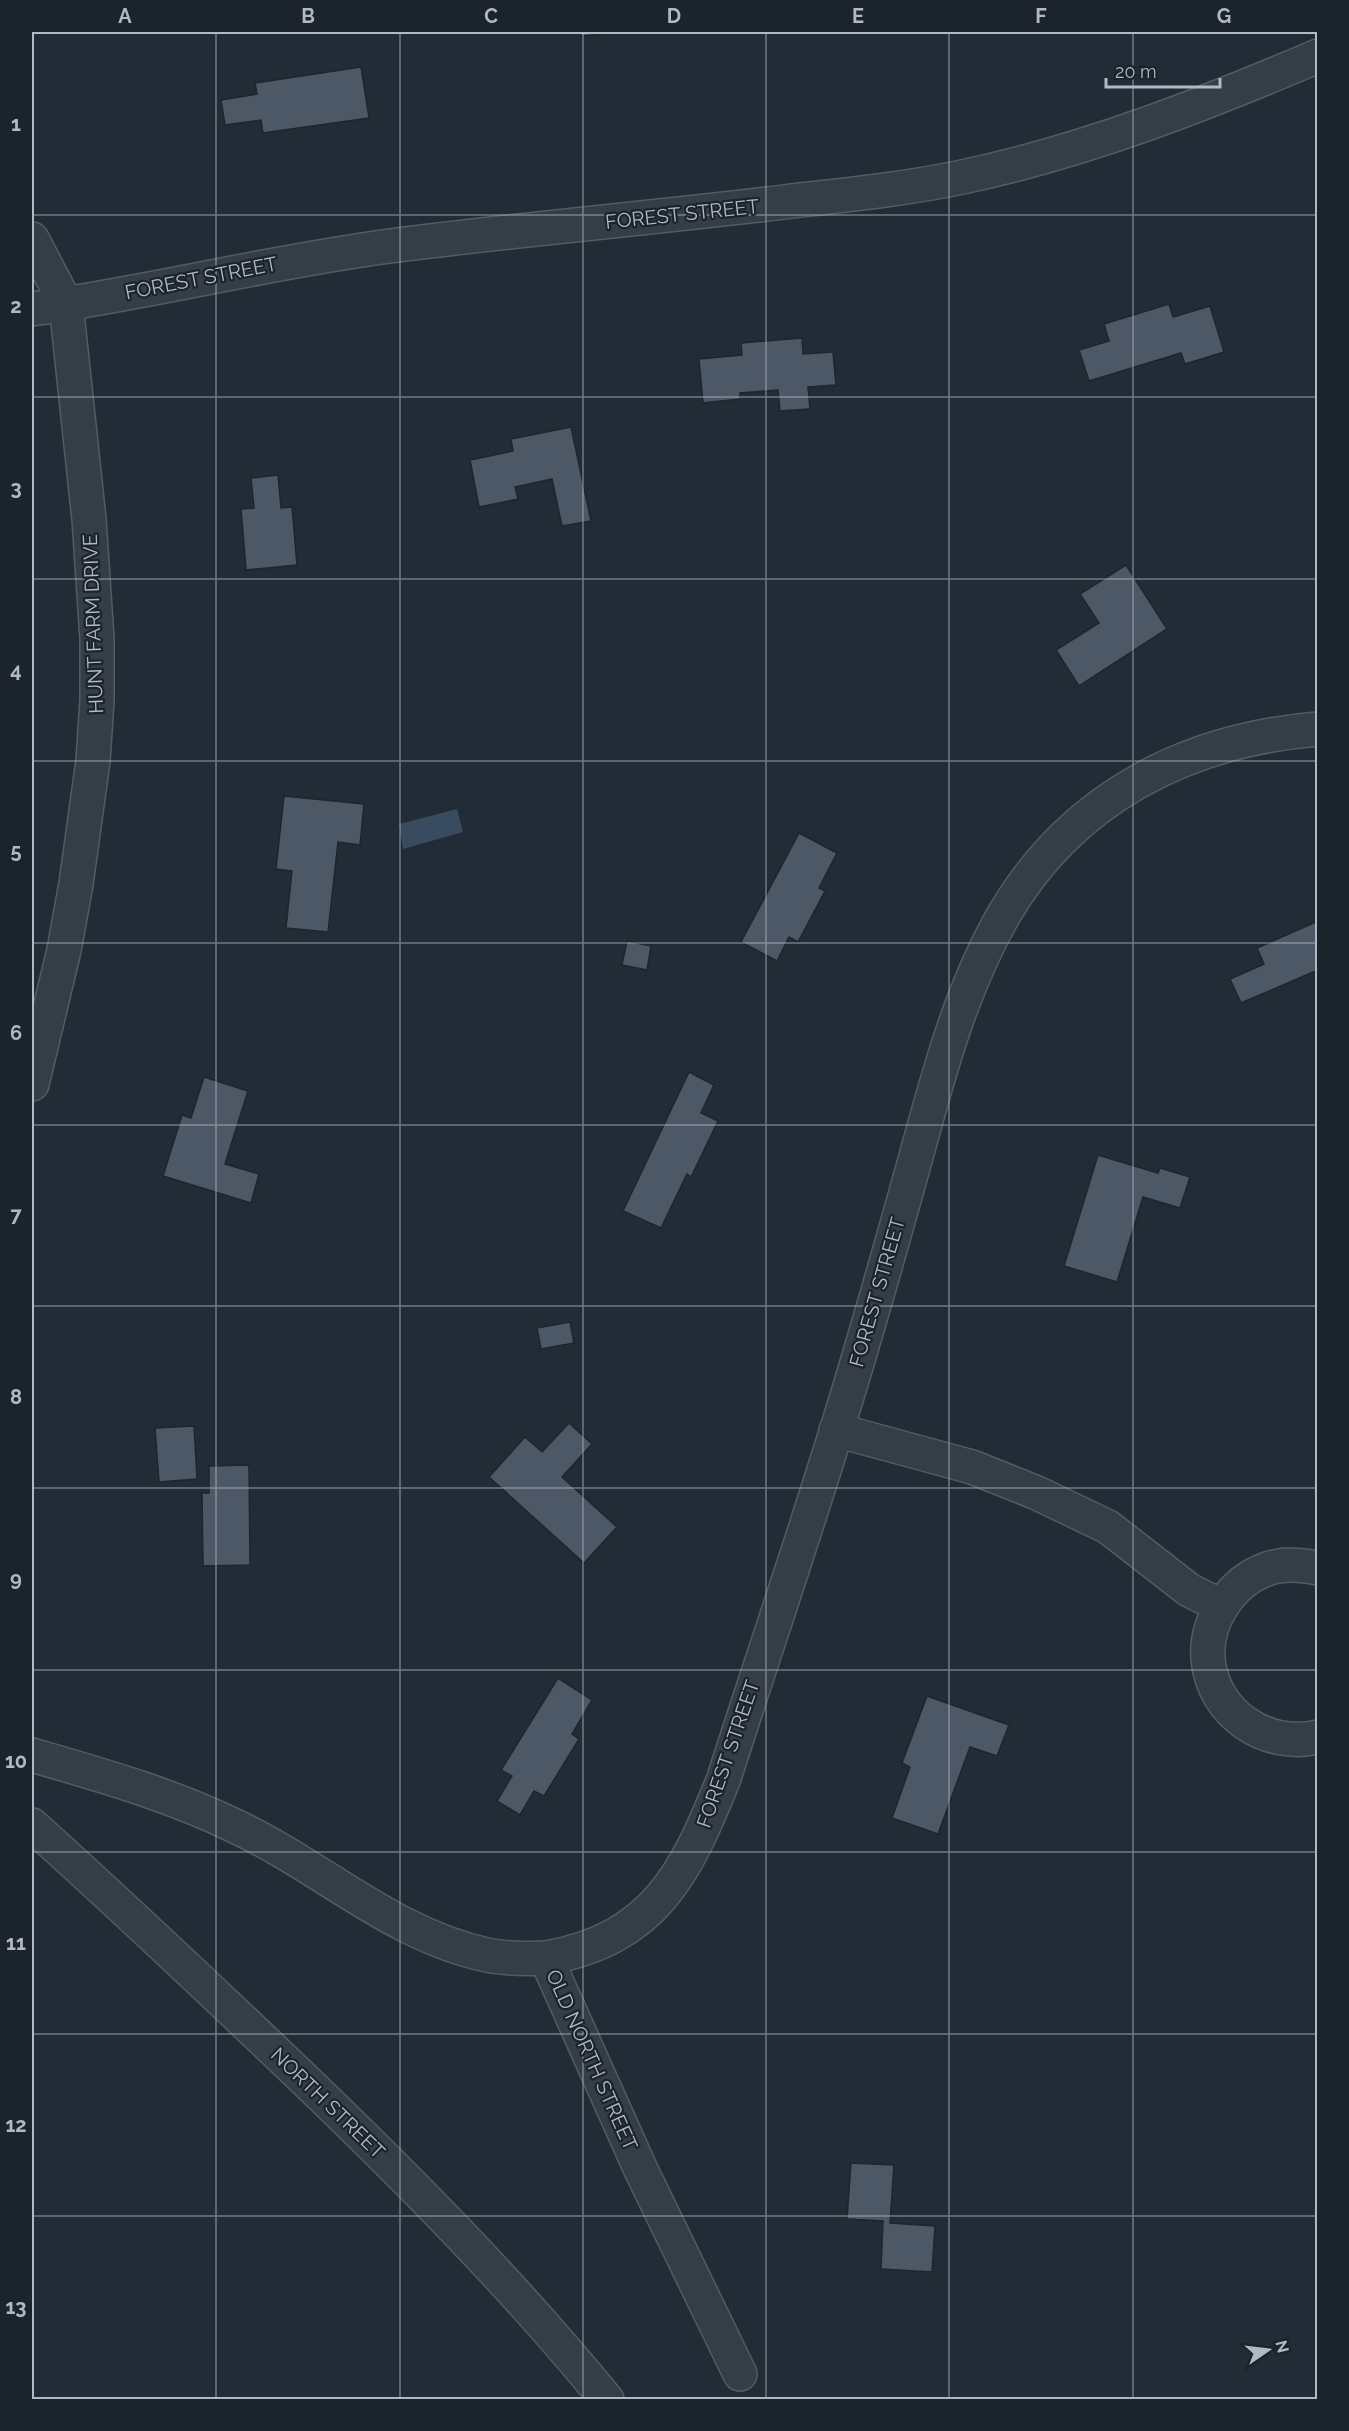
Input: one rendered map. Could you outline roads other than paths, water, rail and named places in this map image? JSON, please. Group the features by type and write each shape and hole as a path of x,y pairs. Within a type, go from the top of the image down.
{"street":[{"name":"FOREST STREET","path":"32,309 333,254 803,200 967,176 1047,156 1125,130 1203,103 1317,56"},
{"name":"HUNT FARM DRIVE","path":"32,239 66,304 89,519 97,639 98,700 87,813 76,884 64,950 32,1084"},
{"name":"FOREST STREET","path":"546,1958 573,1954 602,1942 631,1926 655,1906 676,1880 693,1850 724,1778 836,1430 877,1295 943,1059 981,960 1003,917 1028,877 1058,843 1092,812 1129,785 1172,763 1217,747 1265,736 1317,729"},
{"path":"836,1430 972,1467 1037,1493 1108,1527 1189,1590 1221,1606"},
{"path":"1317,1568 1298,1564 1268,1569 1241,1583 1221,1606 1211,1632 1208,1659 1215,1686 1229,1710 1250,1728 1276,1738 1303,1740 1317,1737"},
{"name":"OLD NORTH STREET","path":"32,1755 151,1791 216,1817 279,1848 385,1915 453,1947 489,1956 517,1959 546,1958 646,2180 740,2374"},
{"name":"NORTH STREET","path":"32,1825 228,2006 384,2157 523,2302 607,2400"}],"water":[{"path":"457,809 463,832 403,849 399,824"}]}
